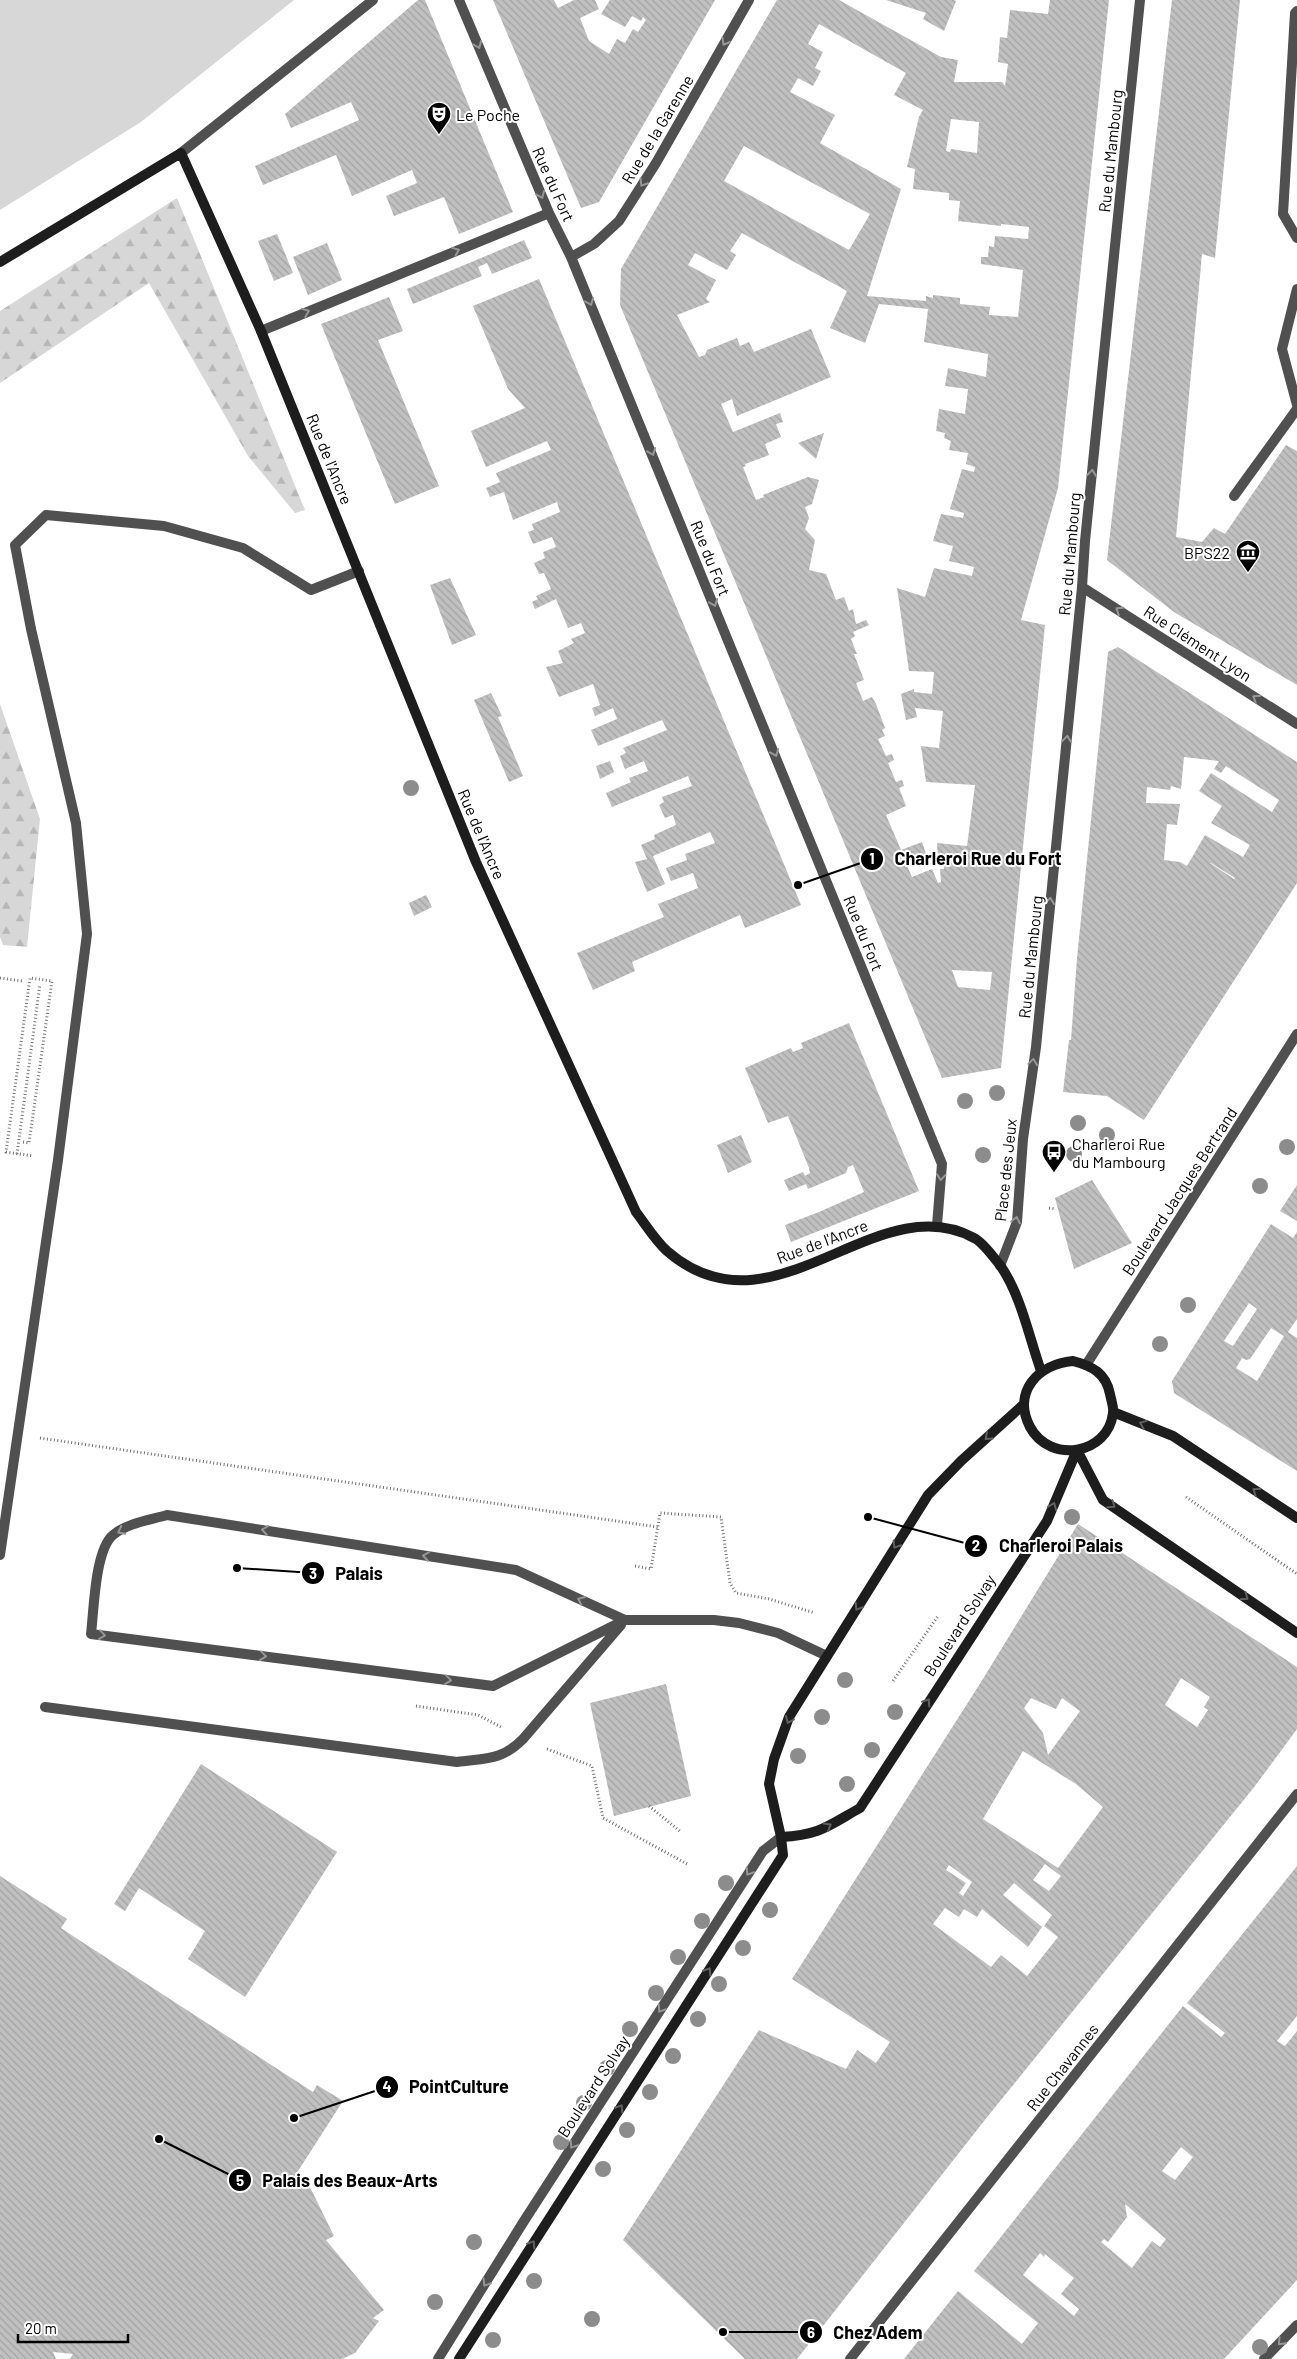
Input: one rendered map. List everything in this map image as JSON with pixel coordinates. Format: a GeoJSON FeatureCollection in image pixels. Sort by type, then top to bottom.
{"type":"FeatureCollection","features":[{"type":"Feature","properties":{"kind":"street"},"geometry":{"type":"LineString","coordinates":[[0,262],[181,153],[373,0]]}},
{"type":"Feature","properties":{"kind":"street","name":"Rue du Fort"},"geometry":{"type":"LineString","coordinates":[[459,0],[549,213],[571,257],[942,1164],[937,1225]]}},
{"type":"Feature","properties":{"kind":"street","name":"Rue de la Garenne"},"geometry":{"type":"LineString","coordinates":[[571,257],[594,244],[619,221],[656,162],[749,0]]}},
{"type":"Feature","properties":{"kind":"street","name":"Rue du Mambourg"},"geometry":{"type":"LineString","coordinates":[[1026,1110],[1036,1047],[1082,587],[1084,541],[1140,0]]}},
{"type":"Feature","properties":{"kind":"street"},"geometry":{"type":"LineString","coordinates":[[1297,12],[1295,13],[1283,214],[1297,238]]}},
{"type":"Feature","properties":{"kind":"street","name":"Rue de l'Ancre"},"geometry":{"type":"LineString","coordinates":[[181,153],[261,331],[476,862],[636,1212],[666,1250],[700,1272],[741,1280],[790,1273],[878,1236],[910,1226],[937,1225]]}},
{"type":"Feature","properties":{"kind":"street"},"geometry":{"type":"LineString","coordinates":[[261,331],[549,213]]}},
{"type":"Feature","properties":{"kind":"street"},"geometry":{"type":"LineString","coordinates":[[1234,496],[1297,407],[1282,349],[1297,289]]}},
{"type":"Feature","properties":{"kind":"street"},"geometry":{"type":"LineString","coordinates":[[0,1555],[58,1160],[87,934],[76,823],[31,629],[15,545],[46,515],[164,526],[243,548],[310,590],[359,571]]}},
{"type":"Feature","properties":{"kind":"street","name":"Rue Clément Lyon"},"geometry":{"type":"LineString","coordinates":[[1082,587],[1297,724]]}},
{"type":"Feature","properties":{"kind":"street","name":"Boulevard Jacques Bertrand"},"geometry":{"type":"LineString","coordinates":[[1086,1365],[1297,1034]]}},
{"type":"Feature","properties":{"kind":"street","name":"Place des Jeux"},"geometry":{"type":"LineString","coordinates":[[937,1225],[975,1238],[1000,1266],[1017,1222],[1026,1110]]}},
{"type":"Feature","properties":{"kind":"street"},"geometry":{"type":"LineString","coordinates":[[1000,1266],[1012,1286],[1041,1371]]}},
{"type":"Feature","properties":{"kind":"street"},"geometry":{"type":"LineString","coordinates":[[1073,1361],[1086,1365],[1099,1372],[1108,1383],[1113,1412],[1110,1426],[1095,1443],[1077,1450],[1064,1452],[1042,1442],[1033,1433],[1026,1420],[1024,1404],[1027,1390],[1041,1371],[1058,1362],[1073,1361]]}},
{"type":"Feature","properties":{"kind":"street"},"geometry":{"type":"LineString","coordinates":[[459,2359],[783,1855],[782,1837],[769,1784],[774,1759],[789,1717],[928,1495],[961,1461],[1024,1404]]}},
{"type":"Feature","properties":{"kind":"street"},"geometry":{"type":"LineString","coordinates":[[1113,1412],[1173,1436],[1297,1518]]}},
{"type":"Feature","properties":{"kind":"street"},"geometry":{"type":"LineString","coordinates":[[1077,1450],[1103,1500],[1297,1633]]}},
{"type":"Feature","properties":{"kind":"street","name":"Boulevard Solvay"},"geometry":{"type":"LineString","coordinates":[[438,2359],[524,2221],[763,1851],[782,1837],[804,1836],[823,1830],[860,1808],[914,1721],[1047,1521],[1077,1450]]}},
{"type":"Feature","properties":{"kind":"street"},"geometry":{"type":"LineString","coordinates":[[625,1620],[492,1686],[91,1634],[98,1564],[104,1547],[113,1534],[132,1525],[167,1515],[516,1570],[625,1620],[714,1620],[738,1622],[778,1633],[827,1656]]}},
{"type":"Feature","properties":{"kind":"street"},"geometry":{"type":"LineString","coordinates":[[45,1707],[457,1762],[500,1756],[510,1752],[523,1739],[625,1620]]}},
{"type":"Feature","properties":{"kind":"street","name":"Rue Chavannes"},"geometry":{"type":"LineString","coordinates":[[850,2359],[1297,1794]]}},
{"type":"Feature","properties":{"kind":"street"},"geometry":{"type":"LineString","coordinates":[[1264,2359],[1297,2325]]}},
{"type":"Feature","properties":{"kind":"path"},"geometry":{"type":"LineString","coordinates":[[0,978],[22,982]]}},
{"type":"Feature","properties":{"kind":"path"},"geometry":{"type":"LineString","coordinates":[[23,1142],[29,1143],[52,982],[30,978],[6,1152],[58,1160]]}},
{"type":"Feature","properties":{"kind":"path"},"geometry":{"type":"LineString","coordinates":[[17,1154],[40,984]]}},
{"type":"Feature","properties":{"kind":"path"},"geometry":{"type":"LineString","coordinates":[[1049,1208],[1056,1209]]}},
{"type":"Feature","properties":{"kind":"path"},"geometry":{"type":"LineString","coordinates":[[17,1434],[658,1527]]}},
{"type":"Feature","properties":{"kind":"path"},"geometry":{"type":"LineString","coordinates":[[1186,1497],[1297,1574]]}},
{"type":"Feature","properties":{"kind":"path"},"geometry":{"type":"LineString","coordinates":[[636,1566],[652,1569],[660,1512],[721,1517],[730,1583],[736,1593],[769,1599],[815,1613]]}},
{"type":"Feature","properties":{"kind":"path"},"geometry":{"type":"LineString","coordinates":[[893,1681],[938,1616]]}},
{"type":"Feature","properties":{"kind":"path"},"geometry":{"type":"LineString","coordinates":[[416,1706],[478,1715],[523,1739],[592,1766],[603,1818],[689,1865]]}},
{"type":"Feature","properties":{"kind":"path"},"geometry":{"type":"LineString","coordinates":[[649,1806],[681,1832]]}},
{"type":"Feature","properties":{"kind":"green space"},"geometry":{"type":"Polygon","coordinates":[[[0,0],[294,0],[141,122],[0,210],[0,0]]]}},
{"type":"Feature","properties":{"kind":"green space"},"geometry":{"type":"Polygon","coordinates":[[[177,198],[305,510],[295,513],[248,456],[149,283],[0,383],[0,311],[177,198]]]}},
{"type":"Feature","properties":{"kind":"green space"},"geometry":{"type":"Polygon","coordinates":[[[0,704],[40,819],[27,947],[3,945],[0,937],[0,704]]]}},
{"type":"Feature","properties":{"kind":"building"},"geometry":{"type":"Polygon","coordinates":[[[418,0],[425,0],[513,212],[459,234],[444,197],[394,216],[386,196],[417,183],[412,170],[352,196],[336,155],[263,185],[255,166],[359,120],[351,102],[291,128],[285,114],[418,0]]]}},
{"type":"Feature","properties":{"kind":"building"},"geometry":{"type":"Polygon","coordinates":[[[493,0],[554,0],[558,8],[574,0],[595,0],[599,9],[580,18],[589,41],[609,54],[617,39],[625,43],[633,29],[638,32],[646,20],[643,17],[641,21],[632,16],[625,27],[601,14],[610,0],[715,0],[599,202],[581,208],[493,0]]]}},
{"type":"Feature","properties":{"kind":"building"},"geometry":{"type":"Polygon","coordinates":[[[777,0],[839,0],[941,57],[958,60],[954,82],[1002,82],[1005,86],[1008,64],[998,62],[1000,37],[1007,38],[1010,10],[1048,14],[1050,0],[1109,0],[1058,488],[1021,620],[1045,625],[1001,1068],[942,1078],[620,305],[621,269],[777,0]],[[819,24],[808,44],[823,52],[815,68],[821,71],[813,86],[798,78],[790,92],[835,115],[820,143],[901,189],[867,296],[926,301],[926,296],[933,298],[933,295],[960,298],[960,304],[990,307],[989,315],[1018,317],[1023,270],[981,264],[981,257],[988,257],[989,246],[994,247],[995,236],[1028,239],[1029,227],[958,221],[960,201],[949,200],[949,193],[913,189],[915,169],[907,167],[919,117],[923,110],[894,95],[906,73],[819,24]],[[951,119],[946,151],[950,152],[951,149],[977,153],[979,122],[951,119]],[[744,146],[724,181],[849,250],[870,214],[744,146]],[[742,233],[730,251],[736,255],[727,270],[695,253],[688,265],[716,280],[706,299],[710,302],[677,315],[699,357],[705,355],[707,350],[737,338],[740,346],[749,342],[754,352],[811,329],[831,377],[737,416],[732,399],[721,404],[733,432],[780,413],[783,422],[776,424],[781,437],[765,444],[769,455],[745,464],[746,466],[743,467],[756,500],[764,497],[763,495],[808,477],[819,480],[812,504],[805,507],[809,518],[805,529],[815,540],[809,570],[826,574],[836,600],[844,597],[849,611],[853,609],[856,624],[866,620],[869,625],[853,632],[855,636],[851,639],[857,654],[854,654],[864,680],[856,683],[863,701],[872,697],[876,704],[885,728],[882,730],[885,736],[878,739],[886,756],[892,754],[894,760],[888,763],[896,782],[902,780],[904,786],[899,788],[906,806],[886,815],[901,850],[922,842],[927,857],[907,866],[912,877],[932,869],[938,883],[941,882],[940,869],[944,869],[945,856],[938,856],[937,843],[967,846],[975,785],[926,782],[921,746],[939,748],[943,711],[915,708],[917,717],[906,720],[901,694],[914,689],[914,692],[932,694],[934,672],[909,671],[897,588],[925,597],[934,568],[972,576],[974,567],[949,561],[953,546],[933,541],[941,514],[963,518],[964,513],[950,509],[962,469],[974,472],[975,467],[966,464],[968,453],[949,450],[951,441],[944,438],[945,433],[936,431],[939,409],[965,414],[968,389],[945,386],[948,368],[986,377],[988,354],[924,342],[928,309],[879,304],[865,343],[830,328],[847,291],[742,233]],[[952,970],[958,987],[990,990],[992,972],[952,970]]]}},
{"type":"Feature","properties":{"kind":"building"},"geometry":{"type":"Polygon","coordinates":[[[886,0],[956,1],[944,31],[923,19],[926,13],[886,0]]]}},
{"type":"Feature","properties":{"kind":"building"},"geometry":{"type":"Polygon","coordinates":[[[1172,0],[1240,0],[1215,258],[1202,254],[1176,537],[1202,542],[1214,528],[1225,534],[1286,445],[1297,451],[1297,685],[1174,612],[1107,560],[1172,0]]]}},
{"type":"Feature","properties":{"kind":"building"},"geometry":{"type":"Polygon","coordinates":[[[277,234],[293,273],[274,281],[258,241],[277,234]]]}},
{"type":"Feature","properties":{"kind":"building"},"geometry":{"type":"Polygon","coordinates":[[[524,240],[532,258],[492,274],[487,263],[478,267],[482,276],[413,304],[407,289],[524,240]]]}},
{"type":"Feature","properties":{"kind":"building"},"geometry":{"type":"Polygon","coordinates":[[[327,243],[342,280],[308,295],[293,257],[327,243]]]}},
{"type":"Feature","properties":{"kind":"building"},"geometry":{"type":"Polygon","coordinates":[[[539,279],[801,905],[745,928],[740,915],[632,962],[635,971],[593,990],[577,953],[664,917],[658,904],[698,888],[693,873],[671,881],[666,868],[687,860],[685,854],[715,843],[710,832],[653,856],[665,884],[647,892],[635,862],[647,859],[641,845],[655,839],[654,835],[676,825],[673,815],[665,818],[659,805],[664,802],[662,797],[692,786],[688,776],[612,807],[606,793],[631,782],[629,778],[648,771],[644,761],[625,769],[620,756],[626,753],[623,748],[667,730],[662,720],[598,746],[591,730],[617,719],[613,708],[595,716],[592,708],[600,705],[593,684],[559,697],[546,667],[563,663],[558,651],[574,643],[571,639],[585,633],[581,623],[568,628],[556,599],[535,609],[532,602],[538,599],[536,596],[551,589],[544,573],[539,574],[534,563],[545,558],[543,552],[556,547],[552,537],[533,544],[528,532],[534,530],[532,524],[560,512],[557,502],[513,520],[504,492],[490,497],[486,488],[500,482],[496,473],[551,450],[547,441],[486,467],[471,431],[525,408],[508,389],[473,306],[539,279]]]}},
{"type":"Feature","properties":{"kind":"building"},"geometry":{"type":"Polygon","coordinates":[[[389,297],[403,331],[378,340],[439,486],[395,504],[321,324],[389,297]]]}},
{"type":"Feature","properties":{"kind":"building"},"geometry":{"type":"Polygon","coordinates":[[[824,433],[816,459],[798,443],[824,433]]]}},
{"type":"Feature","properties":{"kind":"building"},"geometry":{"type":"Polygon","coordinates":[[[450,578],[476,635],[452,645],[430,585],[450,578]]]}},
{"type":"Feature","properties":{"kind":"building"},"geometry":{"type":"Polygon","coordinates":[[[1118,647],[1297,762],[1297,883],[1144,1120],[1107,1096],[1063,1092],[1069,1040],[1071,1040],[1077,958],[1108,652],[1118,647]],[[1184,757],[1181,789],[1171,786],[1170,790],[1147,787],[1146,803],[1180,804],[1177,825],[1167,824],[1164,860],[1180,862],[1187,866],[1205,835],[1243,857],[1250,845],[1211,823],[1222,806],[1199,791],[1211,773],[1272,812],[1279,800],[1226,766],[1221,773],[1214,769],[1219,761],[1184,757]],[[1211,863],[1234,879],[1235,878],[1211,863]]]}},
{"type":"Feature","properties":{"kind":"building"},"geometry":{"type":"Polygon","coordinates":[[[491,693],[502,716],[498,717],[523,776],[509,782],[474,700],[491,693]]]}},
{"type":"Feature","properties":{"kind":"building"},"geometry":{"type":"Polygon","coordinates":[[[610,761],[614,772],[600,779],[596,766],[610,761]]]}},
{"type":"Feature","properties":{"kind":"building"},"geometry":{"type":"Polygon","coordinates":[[[426,895],[432,907],[414,916],[409,903],[426,895]]]}},
{"type":"Feature","properties":{"kind":"building"},"geometry":{"type":"Polygon","coordinates":[[[849,1023],[919,1191],[791,1242],[785,1225],[864,1192],[853,1165],[848,1167],[846,1173],[808,1189],[806,1184],[789,1191],[784,1180],[803,1172],[805,1176],[810,1173],[809,1168],[788,1116],[768,1123],[745,1068],[791,1048],[793,1052],[803,1048],[801,1043],[849,1023]]]}},
{"type":"Feature","properties":{"kind":"building"},"geometry":{"type":"Polygon","coordinates":[[[741,1135],[752,1162],[728,1173],[717,1145],[741,1135]]]}},
{"type":"Feature","properties":{"kind":"building"},"geometry":{"type":"Polygon","coordinates":[[[1092,1180],[1132,1243],[1074,1269],[1055,1198],[1092,1180]]]}},
{"type":"Feature","properties":{"kind":"building"},"geometry":{"type":"Polygon","coordinates":[[[1297,1185],[1297,1221],[1280,1211],[1297,1185]]]}},
{"type":"Feature","properties":{"kind":"building"},"geometry":{"type":"Polygon","coordinates":[[[1271,1224],[1293,1238],[1297,1232],[1297,1319],[1288,1332],[1297,1338],[1297,1471],[1174,1393],[1172,1381],[1271,1224]],[[1249,1303],[1224,1341],[1233,1346],[1257,1309],[1249,1303]],[[1271,1328],[1250,1359],[1242,1358],[1236,1368],[1257,1381],[1284,1336],[1271,1328]]]}},
{"type":"Feature","properties":{"kind":"building"},"geometry":{"type":"Polygon","coordinates":[[[1078,1524],[1297,1667],[1297,1729],[1255,1786],[988,2116],[797,2359],[745,2359],[623,2240],[759,2030],[846,2069],[857,2050],[876,2063],[890,2042],[792,1979],[981,1682],[1078,1524]],[[1181,1678],[1165,1705],[1197,1727],[1208,1710],[1204,1707],[1210,1697],[1181,1678]],[[1031,1698],[1024,1708],[1043,1733],[1048,1755],[1080,1711],[1062,1698],[1056,1709],[1031,1698]],[[1023,1751],[983,1819],[1058,1868],[1103,1807],[1076,1784],[1023,1751]],[[1045,1864],[1033,1880],[1049,1891],[1061,1876],[1045,1864]],[[949,1865],[946,1870],[966,1883],[959,1893],[963,1896],[972,1882],[949,1865]],[[1014,1883],[1003,1895],[1042,1927],[1028,1947],[982,1909],[977,1917],[964,1909],[959,1917],[945,1908],[933,1924],[991,1967],[1001,1955],[1027,1976],[1058,1937],[1044,1926],[1052,1915],[1014,1883]]]}},
{"type":"Feature","properties":{"kind":"building"},"geometry":{"type":"Polygon","coordinates":[[[666,1684],[691,1796],[614,1816],[590,1703],[666,1684]]]}},
{"type":"Feature","properties":{"kind":"building"},"geometry":{"type":"Polygon","coordinates":[[[201,1764],[337,1852],[245,1997],[188,1959],[205,1931],[139,1888],[125,1911],[114,1904],[201,1764]]]}},
{"type":"Feature","properties":{"kind":"building"},"geometry":{"type":"Polygon","coordinates":[[[1297,1866],[1297,2016],[1277,2041],[1285,2046],[1297,2031],[1297,2280],[1224,2359],[904,2359],[958,2291],[1022,2344],[1038,2323],[974,2271],[1183,2006],[1221,2037],[1225,2033],[1187,2003],[1297,1866]],[[1181,2147],[1162,2171],[1175,2180],[1193,2157],[1181,2147]],[[1125,2204],[1127,2217],[1108,2242],[1104,2239],[1101,2242],[1132,2268],[1152,2241],[1160,2247],[1166,2239],[1125,2204]],[[1040,2253],[1023,2275],[1074,2316],[1079,2309],[1061,2294],[1074,2278],[1045,2254],[1044,2257],[1040,2253]]]}},
{"type":"Feature","properties":{"kind":"building"},"geometry":{"type":"Polygon","coordinates":[[[0,1876],[67,1919],[61,1928],[76,1938],[313,2092],[317,2085],[343,2101],[291,2182],[293,2184],[305,2177],[334,2236],[326,2240],[384,2310],[373,2318],[379,2321],[355,2353],[342,2359],[70,2359],[73,2354],[53,2352],[56,2359],[0,2359],[0,1876]]]}},
{"type":"Feature","properties":{"kind":"place","name":"Le Poche"},"geometry":{"type":"Point","coordinates":[439,135]}},
{"type":"Feature","properties":{"kind":"place","name":"BPS22"},"geometry":{"type":"Point","coordinates":[1248,573]}},
{"type":"Feature","properties":{"kind":"place","name":"Charleroi Rue du Fort"},"geometry":{"type":"Point","coordinates":[798,885]}},
{"type":"Feature","properties":{"kind":"place","name":"Charleroi Rue du Mambourg"},"geometry":{"type":"Point","coordinates":[1054,1173]}},
{"type":"Feature","properties":{"kind":"place","name":"Charleroi Palais"},"geometry":{"type":"Point","coordinates":[868,1517]}},
{"type":"Feature","properties":{"kind":"place","name":"Palais"},"geometry":{"type":"Point","coordinates":[237,1568]}},
{"type":"Feature","properties":{"kind":"place","name":"PointCulture"},"geometry":{"type":"Point","coordinates":[294,2118]}},
{"type":"Feature","properties":{"kind":"place","name":"Palais des Beaux-Arts"},"geometry":{"type":"Point","coordinates":[159,2139]}},
{"type":"Feature","properties":{"kind":"place","name":"Chez Adem"},"geometry":{"type":"Point","coordinates":[723,2332]}}]}
